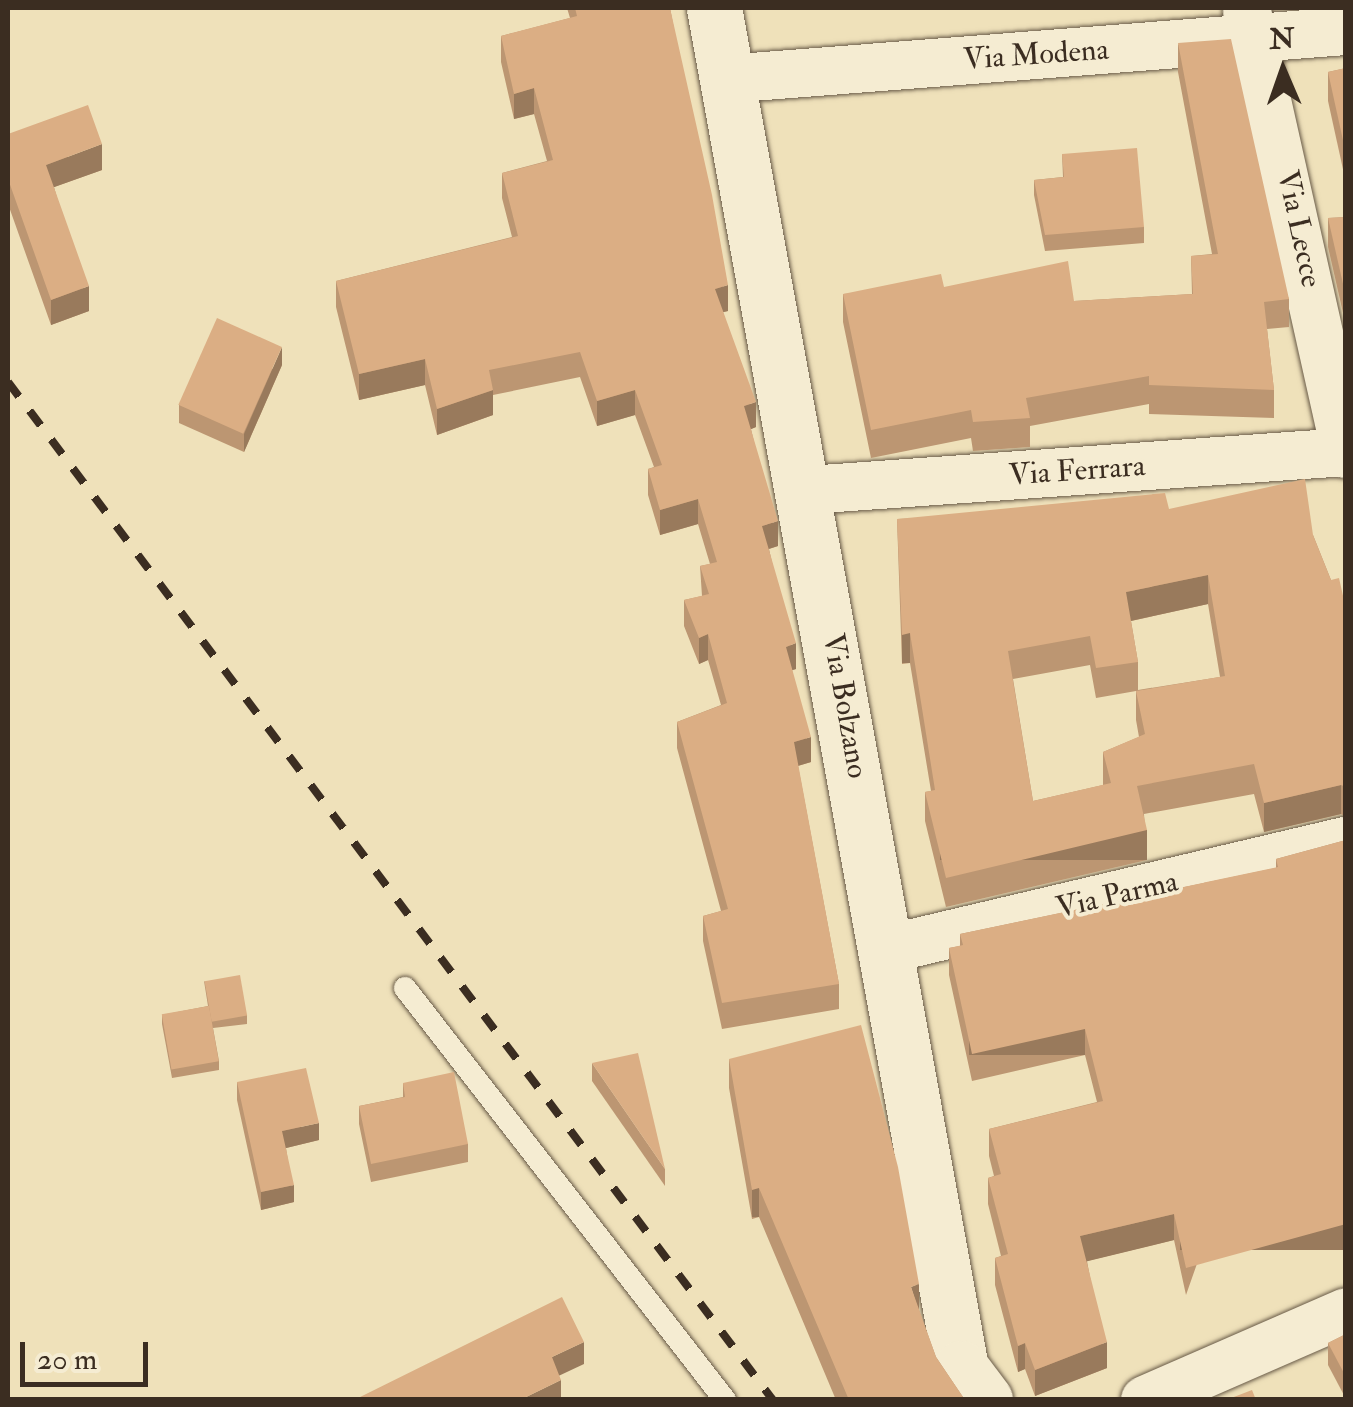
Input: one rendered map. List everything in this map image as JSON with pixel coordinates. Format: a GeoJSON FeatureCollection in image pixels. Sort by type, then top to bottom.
{"type":"FeatureCollection","features":[{"type":"Feature","properties":{"kind":"street","name":"Via Bolzano"},"geometry":{"type":"LineString","coordinates":[[714,8],[808,490],[962,1368],[985,1400]]}},
{"type":"Feature","properties":{"kind":"street","name":"Via Modena"},"geometry":{"type":"LineString","coordinates":[[726,78],[1252,23],[1346,32]]}},
{"type":"Feature","properties":{"kind":"street","name":"Via Lecce"},"geometry":{"type":"LineString","coordinates":[[1252,23],[1345,453]]}},
{"type":"Feature","properties":{"kind":"street","name":"Via Ferrara"},"geometry":{"type":"LineString","coordinates":[[808,490],[1345,453]]}},
{"type":"Feature","properties":{"kind":"street","name":"Via Parma"},"geometry":{"type":"LineString","coordinates":[[888,948],[1346,841]]}},
{"type":"Feature","properties":{"kind":"street"},"geometry":{"type":"LineString","coordinates":[[1145,1400],[1346,1312]]}},
{"type":"Feature","properties":{"kind":"lane"},"geometry":{"type":"LineString","coordinates":[[406,988],[725,1400]]}},
{"type":"Feature","properties":{"kind":"building"},"geometry":{"type":"Polygon","coordinates":[[[575,8],[670,8],[728,285],[715,289],[756,402],[744,406],[778,521],[762,526],[796,643],[786,647],[811,737],[794,742],[839,984],[722,1003],[703,916],[728,909],[677,722],[727,703],[708,634],[699,638],[684,600],[709,594],[700,566],[717,562],[698,499],[660,510],[648,469],[662,465],[635,390],[597,401],[580,352],[489,370],[493,390],[437,409],[425,359],[359,374],[336,281],[518,236],[502,173],[553,160],[534,88],[514,94],[501,36],[577,16],[575,8]]]}},
{"type":"Feature","properties":{"kind":"building"},"geometry":{"type":"Polygon","coordinates":[[[1231,39],[1289,299],[1264,302],[1274,390],[1149,385],[1149,376],[1026,398],[1030,418],[973,422],[971,410],[871,430],[843,294],[941,274],[944,287],[1068,261],[1074,301],[1193,294],[1191,256],[1218,254],[1178,43],[1231,39]]]}},
{"type":"Feature","properties":{"kind":"building"},"geometry":{"type":"Polygon","coordinates":[[[1346,68],[1346,154],[1328,72],[1346,68]]]}},
{"type":"Feature","properties":{"kind":"building"},"geometry":{"type":"Polygon","coordinates":[[[88,105],[102,144],[46,165],[89,286],[51,300],[8,179],[8,134],[88,105]]]}},
{"type":"Feature","properties":{"kind":"building"},"geometry":{"type":"Polygon","coordinates":[[[1137,148],[1144,227],[1045,235],[1034,180],[1064,177],[1062,154],[1137,148]]]}},
{"type":"Feature","properties":{"kind":"building"},"geometry":{"type":"Polygon","coordinates":[[[1346,217],[1346,297],[1328,218],[1346,217]]]}},
{"type":"Feature","properties":{"kind":"building"},"geometry":{"type":"Polygon","coordinates":[[[217,318],[282,347],[243,434],[178,405],[217,318]]]}},
{"type":"Feature","properties":{"kind":"building"},"geometry":{"type":"Polygon","coordinates":[[[1305,479],[1313,535],[1331,580],[1339,578],[1346,609],[1346,787],[1264,803],[1254,764],[1137,786],[1147,830],[946,878],[925,792],[935,790],[910,633],[902,635],[897,519],[1165,493],[1169,509],[1305,479]],[[1208,575],[1126,592],[1138,662],[1096,668],[1090,636],[1008,651],[1033,801],[1111,783],[1103,752],[1145,734],[1136,691],[1225,676],[1208,575]]]}},
{"type":"Feature","properties":{"kind":"building"},"geometry":{"type":"Polygon","coordinates":[[[1346,840],[1346,1224],[1186,1268],[1174,1214],[1080,1236],[1107,1342],[1035,1370],[1025,1343],[1018,1346],[995,1258],[1008,1254],[988,1178],[1001,1174],[989,1129],[1103,1101],[1085,1029],[972,1054],[949,948],[963,945],[960,934],[1278,867],[1276,859],[1346,840]]]}},
{"type":"Feature","properties":{"kind":"building"},"geometry":{"type":"Polygon","coordinates":[[[240,975],[247,1015],[212,1022],[205,981],[240,975]]]}},
{"type":"Feature","properties":{"kind":"building"},"geometry":{"type":"Polygon","coordinates":[[[209,1006],[219,1061],[171,1069],[162,1014],[209,1006]]]}},
{"type":"Feature","properties":{"kind":"building"},"geometry":{"type":"Polygon","coordinates":[[[861,1025],[898,1167],[919,1284],[911,1287],[936,1357],[965,1400],[849,1400],[759,1188],[752,1190],[729,1059],[861,1025]]]}},
{"type":"Feature","properties":{"kind":"building"},"geometry":{"type":"Polygon","coordinates":[[[638,1053],[665,1169],[592,1063],[638,1053]]]}},
{"type":"Feature","properties":{"kind":"building"},"geometry":{"type":"Polygon","coordinates":[[[306,1068],[319,1123],[282,1131],[294,1185],[261,1192],[237,1082],[306,1068]]]}},
{"type":"Feature","properties":{"kind":"building"},"geometry":{"type":"Polygon","coordinates":[[[454,1072],[468,1144],[371,1164],[359,1106],[405,1097],[403,1083],[454,1072]]]}},
{"type":"Feature","properties":{"kind":"building"},"geometry":{"type":"Polygon","coordinates":[[[562,1297],[584,1342],[552,1357],[561,1380],[520,1400],[354,1400],[562,1297]]]}},
{"type":"Feature","properties":{"kind":"building"},"geometry":{"type":"Polygon","coordinates":[[[1346,1334],[1346,1377],[1328,1343],[1346,1334]]]}},
{"type":"Feature","properties":{"kind":"building"},"geometry":{"type":"Polygon","coordinates":[[[1252,1390],[1256,1400],[1226,1400],[1252,1390]]]}},
{"type":"Feature","properties":{"kind":"railway"},"geometry":{"type":"LineString","coordinates":[[8,382],[773,1400]]}}]}
